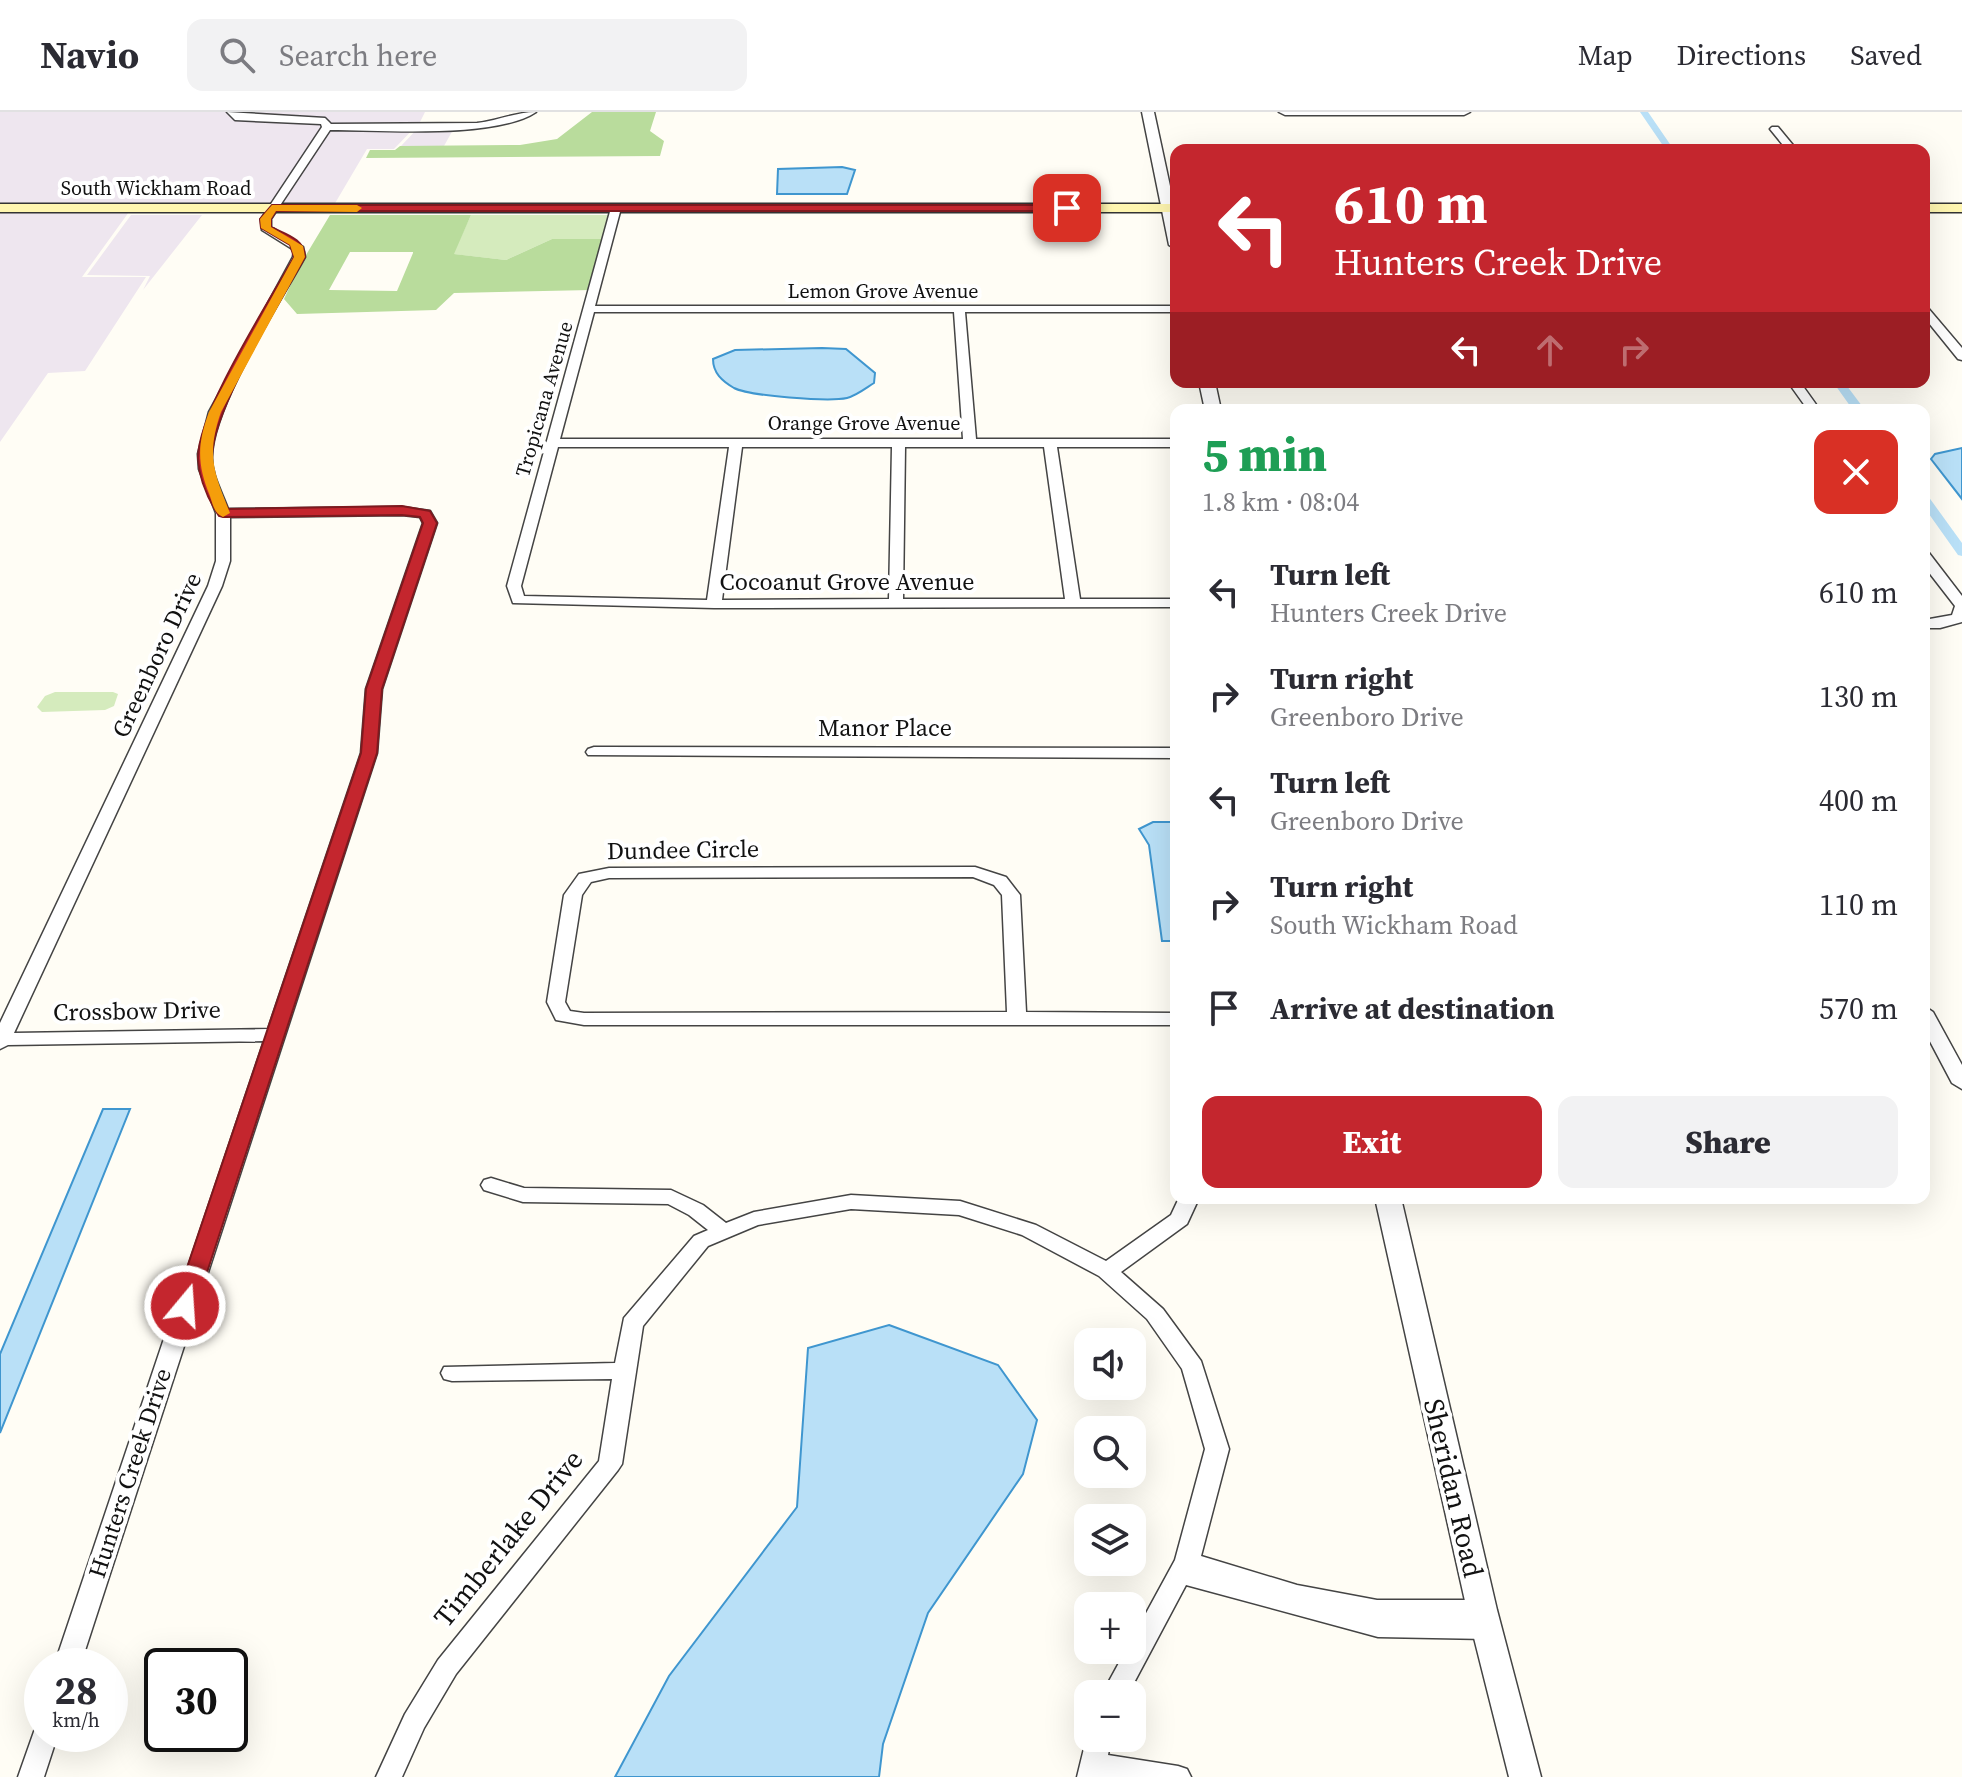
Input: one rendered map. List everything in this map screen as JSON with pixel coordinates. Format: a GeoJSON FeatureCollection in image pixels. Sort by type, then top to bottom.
{"type":"FeatureCollection","features":[{"type":"Feature","properties":{"kind":"main road","name":"South Wickham Road"},"geometry":{"type":"LineString","coordinates":[[0,208],[1170,208]]}},
{"type":"Feature","properties":{"kind":"main road"},"geometry":{"type":"LineString","coordinates":[[1930,208],[1962,208]]}},
{"type":"Feature","properties":{"kind":"street"},"geometry":{"type":"LineString","coordinates":[[232,112],[235,117],[252,119],[325,121],[327,127]]}},
{"type":"Feature","properties":{"kind":"street"},"geometry":{"type":"LineString","coordinates":[[327,127],[477,126],[501,123],[531,112]]}},
{"type":"Feature","properties":{"kind":"street"},"geometry":{"type":"LineString","coordinates":[[1148,112],[1170,200]]}},
{"type":"Feature","properties":{"kind":"street"},"geometry":{"type":"LineString","coordinates":[[1285,112],[1464,112]]}},
{"type":"Feature","properties":{"kind":"street"},"geometry":{"type":"LineString","coordinates":[[272,208],[327,127]]}},
{"type":"Feature","properties":{"kind":"street"},"geometry":{"type":"LineString","coordinates":[[1775,129],[1787,144]]}},
{"type":"Feature","properties":{"kind":"street","name":"Greenboro Drive"},"geometry":{"type":"LineString","coordinates":[[1,1041],[215,586],[223,561],[223,513],[206,469],[208,430],[299,257],[299,249],[294,243],[266,228],[266,219],[272,208]]}},
{"type":"Feature","properties":{"kind":"street","name":"Tropicana Avenue"},"geometry":{"type":"LineString","coordinates":[[518,600],[514,586],[616,208]]}},
{"type":"Feature","properties":{"kind":"street","name":"Lemon Grove Avenue"},"geometry":{"type":"LineString","coordinates":[[590,309],[1170,309]]}},
{"type":"Feature","properties":{"kind":"street"},"geometry":{"type":"LineString","coordinates":[[959,309],[970,443]]}},
{"type":"Feature","properties":{"kind":"street"},"geometry":{"type":"LineString","coordinates":[[1930,317],[1962,356]]}},
{"type":"Feature","properties":{"kind":"street","name":"Orange Grove Avenue"},"geometry":{"type":"LineString","coordinates":[[552,443],[1170,443]]}},
{"type":"Feature","properties":{"kind":"street"},"geometry":{"type":"LineString","coordinates":[[714,604],[736,443]]}},
{"type":"Feature","properties":{"kind":"street"},"geometry":{"type":"LineString","coordinates":[[896,604],[899,443]]}},
{"type":"Feature","properties":{"kind":"street"},"geometry":{"type":"LineString","coordinates":[[1050,443],[1073,604]]}},
{"type":"Feature","properties":{"kind":"street","name":"Hunters Creek Drive"},"geometry":{"type":"LineString","coordinates":[[73,1648],[273,1035],[369,753],[374,689],[430,523],[425,514],[402,511],[223,513]]}},
{"type":"Feature","properties":{"kind":"street"},"geometry":{"type":"LineString","coordinates":[[1930,564],[1962,606],[1959,618],[1930,624]]}},
{"type":"Feature","properties":{"kind":"street","name":"Cocoanut Grove Avenue"},"geometry":{"type":"LineString","coordinates":[[518,600],[714,604],[1170,603]]}},
{"type":"Feature","properties":{"kind":"street","name":"Manor Place"},"geometry":{"type":"LineString","coordinates":[[594,752],[1170,753]]}},
{"type":"Feature","properties":{"kind":"street","name":"Dundee Circle"},"geometry":{"type":"LineString","coordinates":[[1017,1018],[1011,895],[1000,881],[975,872],[609,873],[585,878],[573,895],[556,1002],[563,1016],[584,1019],[1170,1019]]}},
{"type":"Feature","properties":{"kind":"street"},"geometry":{"type":"LineString","coordinates":[[1930,1023],[1962,1083]]}},
{"type":"Feature","properties":{"kind":"street","name":"Crossbow Drive"},"geometry":{"type":"LineString","coordinates":[[1,1041],[273,1035]]}},
{"type":"Feature","properties":{"kind":"street"},"geometry":{"type":"LineString","coordinates":[[491,1185],[523,1195],[671,1197],[696,1210],[724,1232]]}},
{"type":"Feature","properties":{"kind":"street","name":"Timberlake Drive"},"geometry":{"type":"LineString","coordinates":[[389,1777],[414,1722],[447,1667],[610,1464],[632,1324],[701,1241],[754,1219],[851,1202],[960,1208],[1029,1230],[1107,1271],[1155,1314],[1193,1367],[1217,1449],[1183,1568],[1123,1680]]}},
{"type":"Feature","properties":{"kind":"street"},"geometry":{"type":"LineString","coordinates":[[1107,1271],[1180,1219],[1186,1204]]}},
{"type":"Feature","properties":{"kind":"street","name":"Sheridan Road"},"geometry":{"type":"LineString","coordinates":[[1389,1204],[1485,1619],[1525,1777]]}},
{"type":"Feature","properties":{"kind":"street"},"geometry":{"type":"LineString","coordinates":[[452,1373],[625,1371]]}},
{"type":"Feature","properties":{"kind":"street"},"geometry":{"type":"LineString","coordinates":[[1183,1568],[1378,1627],[1485,1619]]}},
{"type":"Feature","properties":{"kind":"street"},"geometry":{"type":"LineString","coordinates":[[31,1777],[39,1752]]}},
{"type":"Feature","properties":{"kind":"street"},"geometry":{"type":"LineString","coordinates":[[1094,1760],[1178,1777]]}},
{"type":"Feature","properties":{"kind":"shaded area"},"geometry":{"type":"Polygon","coordinates":[[[0,112],[425,112],[420,122],[394,149],[367,149],[334,205],[134,205],[82,277],[146,277],[85,371],[48,373],[0,442],[0,112]]]}},
{"type":"Feature","properties":{"kind":"shaded area"},"geometry":{"type":"Polygon","coordinates":[[[418,128],[454,128],[444,146],[401,146],[418,128]]]}},
{"type":"Feature","properties":{"kind":"shaded area"},"geometry":{"type":"Polygon","coordinates":[[[131,215],[202,215],[143,290],[150,276],[87,275],[131,215]]]}},
{"type":"Feature","properties":{"kind":"green space"},"geometry":{"type":"Polygon","coordinates":[[[592,112],[656,112],[650,131],[664,141],[660,156],[366,158],[370,150],[395,150],[400,146],[520,145],[557,139],[592,112]]]}},
{"type":"Feature","properties":{"kind":"green space"},"geometry":{"type":"Polygon","coordinates":[[[330,215],[471,215],[454,254],[506,260],[552,239],[607,239],[591,290],[454,293],[436,310],[297,314],[284,299],[330,215]],[[350,252],[329,290],[397,291],[413,252],[350,252]]]}},
{"type":"Feature","properties":{"kind":"green space"},"geometry":{"type":"Polygon","coordinates":[[[471,215],[614,215],[607,239],[552,239],[506,260],[453,254],[471,215]]]}},
{"type":"Feature","properties":{"kind":"green space"},"geometry":{"type":"Polygon","coordinates":[[[55,692],[118,694],[114,706],[105,710],[42,712],[37,707],[45,696],[55,692]]]}},
{"type":"Feature","properties":{"kind":"water"},"geometry":{"type":"Polygon","coordinates":[[[842,167],[855,170],[847,194],[777,194],[778,169],[842,167]]]}},
{"type":"Feature","properties":{"kind":"water"},"geometry":{"type":"Polygon","coordinates":[[[846,349],[875,373],[874,383],[847,398],[772,396],[734,388],[719,376],[713,364],[713,359],[735,350],[846,349]]]}},
{"type":"Feature","properties":{"kind":"water"},"geometry":{"type":"Polygon","coordinates":[[[1962,448],[1962,499],[1931,459],[1935,454],[1962,448]]]}},
{"type":"Feature","properties":{"kind":"water"},"geometry":{"type":"Polygon","coordinates":[[[1153,822],[1170,822],[1170,941],[1162,941],[1149,845],[1139,829],[1153,822]]]}},
{"type":"Feature","properties":{"kind":"water"},"geometry":{"type":"Polygon","coordinates":[[[103,1109],[130,1109],[0,1433],[0,1354],[103,1109]]]}},
{"type":"Feature","properties":{"kind":"water"},"geometry":{"type":"Polygon","coordinates":[[[889,1325],[998,1365],[1037,1420],[1023,1474],[928,1613],[883,1744],[879,1777],[615,1777],[669,1676],[797,1507],[808,1348],[889,1325]]]}},
{"type":"Feature","properties":{"kind":"waterway"},"geometry":{"type":"LineString","coordinates":[[1644,112],[1666,144]]}},
{"type":"Feature","properties":{"kind":"waterway"},"geometry":{"type":"LineString","coordinates":[[1842,388],[1854,404]]}},
{"type":"Feature","properties":{"kind":"waterway"},"geometry":{"type":"LineString","coordinates":[[1930,507],[1962,552]]}},
{"type":"Feature","properties":{"kind":"slow traffic"},"geometry":{"type":"LineString","coordinates":[[223,513],[206,469],[208,430],[299,257],[299,249],[294,243],[266,228],[266,219],[272,208],[357,208]]}},
{"type":"Feature","properties":{"kind":"route"},"geometry":{"type":"LineString","coordinates":[[185,1306],[369,753],[374,689],[430,523],[425,514],[402,511],[223,513],[206,469],[208,430],[299,257],[299,249],[294,243],[266,228],[266,219],[272,208],[1067,208]]}}]}
